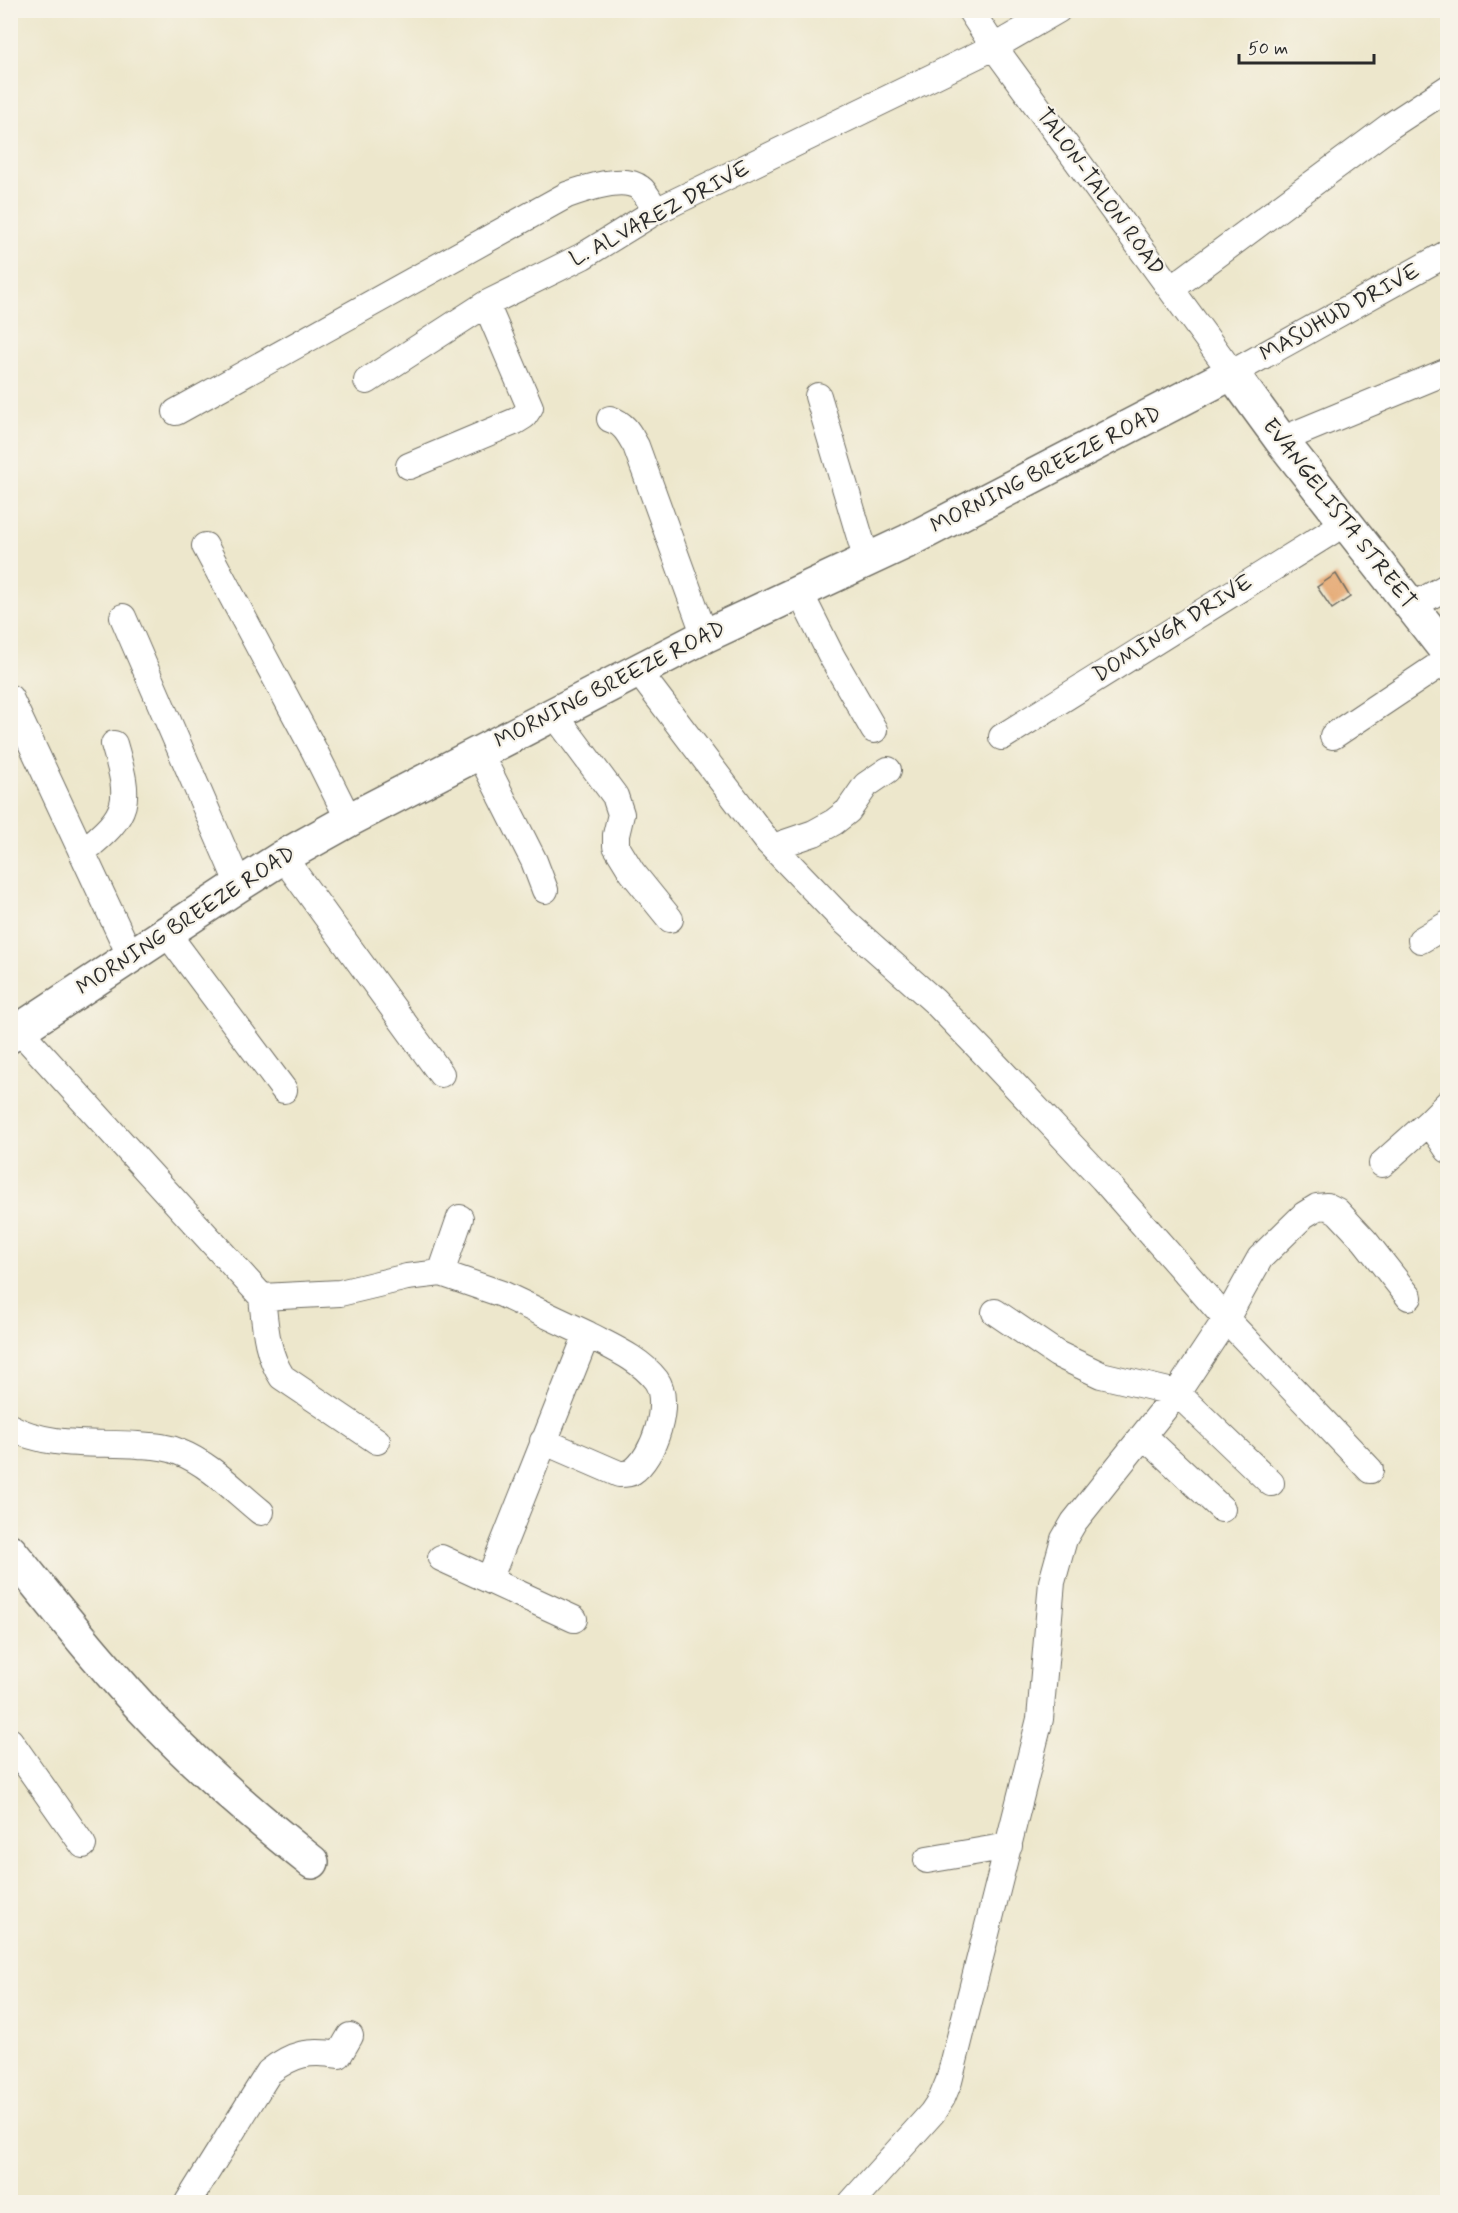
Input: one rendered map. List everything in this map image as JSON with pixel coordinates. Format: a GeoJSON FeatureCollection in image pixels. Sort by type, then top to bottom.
{"type":"FeatureCollection","features":[{"type":"Feature","properties":{"kind":"main road","name":"EVANGELISTA STREET"},"geometry":{"type":"LineString","coordinates":[[1232,373],[1345,523],[1448,653]]}},
{"type":"Feature","properties":{"kind":"main road","name":"MORNING BREEZE ROAD"},"geometry":{"type":"LineString","coordinates":[[15,1033],[239,885],[349,820],[705,636],[867,561],[1232,373]]}},
{"type":"Feature","properties":{"kind":"main road"},"geometry":{"type":"LineString","coordinates":[[10,1551],[97,1657],[157,1724],[244,1807],[312,1862]]}},
{"type":"Feature","properties":{"kind":"street","name":"TALON-TALON ROAD"},"geometry":{"type":"LineString","coordinates":[[970,10],[994,47],[1232,373]]}},
{"type":"Feature","properties":{"kind":"street","name":"L. ALVAREZ DRIVE"},"geometry":{"type":"LineString","coordinates":[[367,381],[486,304],[583,256],[656,211],[994,47],[1058,10]]}},
{"type":"Feature","properties":{"kind":"street"},"geometry":{"type":"LineString","coordinates":[[1171,290],[1390,126],[1448,88]]}},
{"type":"Feature","properties":{"kind":"street"},"geometry":{"type":"LineString","coordinates":[[176,412],[567,195],[601,184],[633,184],[644,191],[656,211]]}},
{"type":"Feature","properties":{"kind":"street","name":"MASUHUD DRIVE"},"geometry":{"type":"LineString","coordinates":[[1232,373],[1448,252]]}},
{"type":"Feature","properties":{"kind":"street"},"geometry":{"type":"LineString","coordinates":[[410,466],[516,421],[529,411],[530,407],[486,304]]}},
{"type":"Feature","properties":{"kind":"street"},"geometry":{"type":"LineString","coordinates":[[1281,440],[1448,371]]}},
{"type":"Feature","properties":{"kind":"street"},"geometry":{"type":"LineString","coordinates":[[818,396],[867,561]]}},
{"type":"Feature","properties":{"kind":"street"},"geometry":{"type":"LineString","coordinates":[[610,419],[626,429],[636,446],[705,636]]}},
{"type":"Feature","properties":{"kind":"street","name":"DOMINGA DRIVE"},"geometry":{"type":"LineString","coordinates":[[1002,737],[1345,523]]}},
{"type":"Feature","properties":{"kind":"street"},"geometry":{"type":"LineString","coordinates":[[205,546],[349,820]]}},
{"type":"Feature","properties":{"kind":"street"},"geometry":{"type":"LineString","coordinates":[[1411,607],[1448,586]]}},
{"type":"Feature","properties":{"kind":"street"},"geometry":{"type":"LineString","coordinates":[[799,591],[832,657],[873,730]]}},
{"type":"Feature","properties":{"kind":"street"},"geometry":{"type":"LineString","coordinates":[[123,617],[239,885]]}},
{"type":"Feature","properties":{"kind":"street"},"geometry":{"type":"LineString","coordinates":[[1333,736],[1448,659]]}},
{"type":"Feature","properties":{"kind":"street"},"geometry":{"type":"LineString","coordinates":[[638,671],[773,847],[844,921],[934,1001],[980,1049],[1103,1179],[1226,1319],[1370,1470]]}},
{"type":"Feature","properties":{"kind":"street"},"geometry":{"type":"LineString","coordinates":[[10,698],[130,955]]}},
{"type":"Feature","properties":{"kind":"street"},"geometry":{"type":"LineString","coordinates":[[554,714],[615,795],[621,814],[616,846],[632,872],[669,919]]}},
{"type":"Feature","properties":{"kind":"street"},"geometry":{"type":"LineString","coordinates":[[82,852],[112,827],[124,803],[123,774],[114,744]]}},
{"type":"Feature","properties":{"kind":"street"},"geometry":{"type":"LineString","coordinates":[[479,752],[534,861],[545,890]]}},
{"type":"Feature","properties":{"kind":"street"},"geometry":{"type":"LineString","coordinates":[[773,847],[814,833],[834,822],[848,811],[866,785],[888,770]]}},
{"type":"Feature","properties":{"kind":"street"},"geometry":{"type":"LineString","coordinates":[[283,857],[441,1074]]}},
{"type":"Feature","properties":{"kind":"street"},"geometry":{"type":"LineString","coordinates":[[1421,940],[1448,924]]}},
{"type":"Feature","properties":{"kind":"street"},"geometry":{"type":"LineString","coordinates":[[166,932],[284,1090]]}},
{"type":"Feature","properties":{"kind":"street"},"geometry":{"type":"LineString","coordinates":[[15,1033],[262,1296],[268,1345],[275,1366],[282,1377],[377,1441]]}},
{"type":"Feature","properties":{"kind":"street"},"geometry":{"type":"LineString","coordinates":[[1382,1164],[1448,1103]]}},
{"type":"Feature","properties":{"kind":"street"},"geometry":{"type":"LineString","coordinates":[[1429,1122],[1448,1150]]}},
{"type":"Feature","properties":{"kind":"street"},"geometry":{"type":"LineString","coordinates":[[852,2202],[932,2112],[942,2098],[949,2081],[1040,1719],[1052,1582],[1059,1552],[1074,1522],[1177,1393],[1226,1319],[1260,1258],[1297,1221],[1317,1207],[1327,1206],[1346,1219],[1409,1296]]}},
{"type":"Feature","properties":{"kind":"street"},"geometry":{"type":"LineString","coordinates":[[441,1273],[460,1218]]}},
{"type":"Feature","properties":{"kind":"street"},"geometry":{"type":"LineString","coordinates":[[262,1296],[340,1293],[407,1277],[441,1273],[502,1294],[587,1334],[640,1364],[658,1382],[662,1394],[662,1406],[653,1443],[639,1466],[631,1473],[619,1474],[543,1441]]}},
{"type":"Feature","properties":{"kind":"street"},"geometry":{"type":"LineString","coordinates":[[995,1312],[1057,1354],[1101,1376],[1177,1393],[1271,1483]]}},
{"type":"Feature","properties":{"kind":"street"},"geometry":{"type":"LineString","coordinates":[[489,1580],[587,1334]]}},
{"type":"Feature","properties":{"kind":"street"},"geometry":{"type":"LineString","coordinates":[[10,1426],[21,1432],[49,1439],[83,1444],[156,1446],[177,1451],[200,1462],[261,1512]]}},
{"type":"Feature","properties":{"kind":"street"},"geometry":{"type":"LineString","coordinates":[[1144,1436],[1222,1509]]}},
{"type":"Feature","properties":{"kind":"street"},"geometry":{"type":"LineString","coordinates":[[441,1558],[574,1619]]}},
{"type":"Feature","properties":{"kind":"street"},"geometry":{"type":"LineString","coordinates":[[10,1741],[82,1845]]}},
{"type":"Feature","properties":{"kind":"street"},"geometry":{"type":"LineString","coordinates":[[927,1860],[1009,1846]]}},
{"type":"Feature","properties":{"kind":"street"},"geometry":{"type":"LineString","coordinates":[[188,2202],[269,2072],[297,2055],[344,2046]]}},
{"type":"Feature","properties":{"kind":"building"},"geometry":{"type":"Polygon","coordinates":[[[1336,574],[1350,597],[1332,609],[1317,587],[1336,574]]]}}]}
